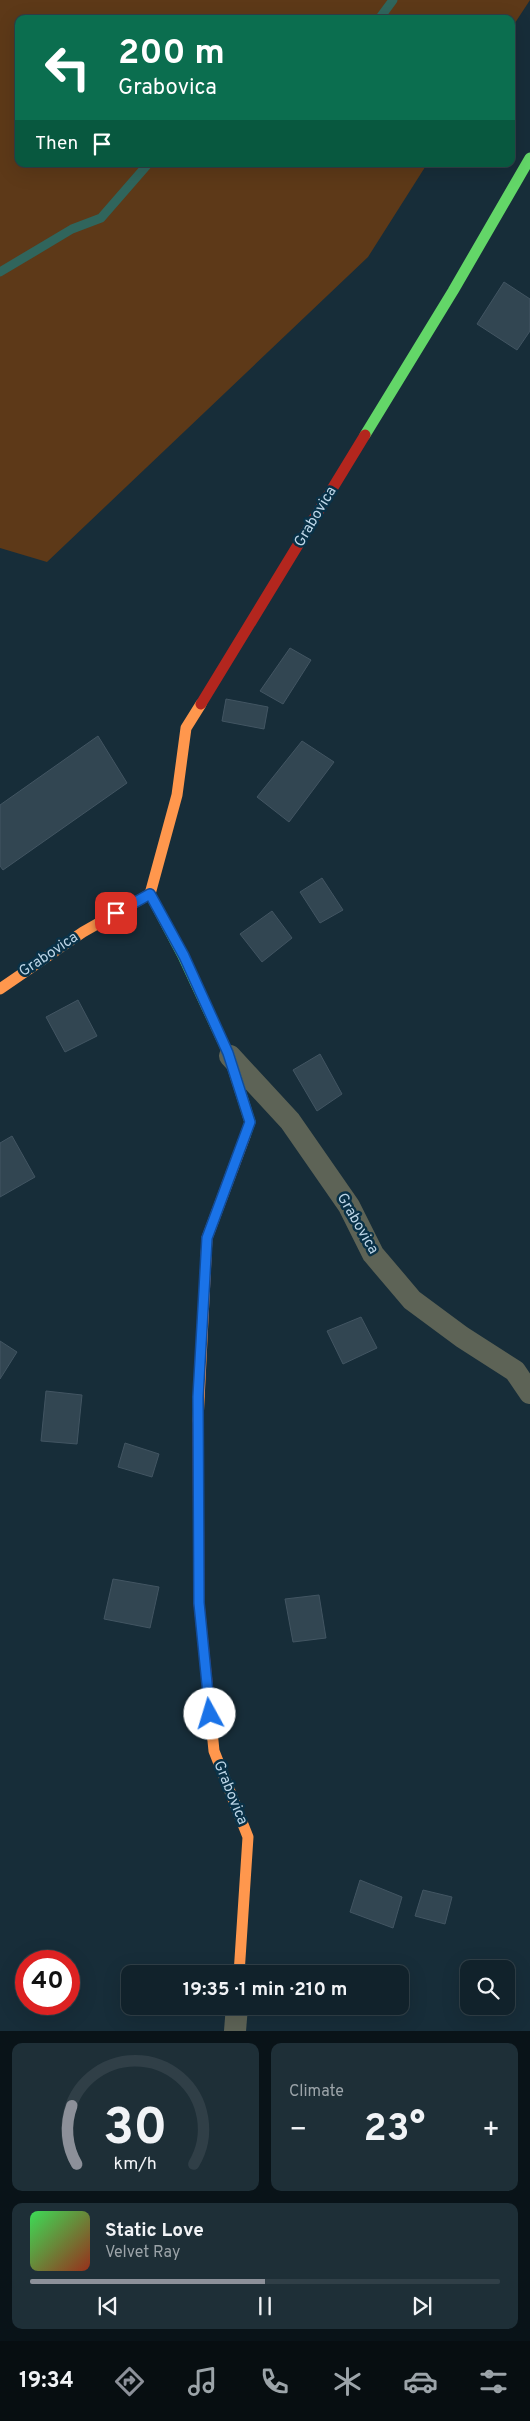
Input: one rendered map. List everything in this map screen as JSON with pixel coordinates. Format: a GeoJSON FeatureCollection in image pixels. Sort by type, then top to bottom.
{"type":"FeatureCollection","features":[{"type":"Feature","properties":{"kind":"street","name":"Grabovica"},"geometry":{"type":"LineString","coordinates":[[239,1965],[248,1837],[214,1751],[199,1603],[198,1397],[207,1238],[250,1122],[228,1053],[184,956],[150,894],[177,795],[186,728],[448,300],[530,158]]}},
{"type":"Feature","properties":{"kind":"street","name":"Grabovica"},"geometry":{"type":"LineString","coordinates":[[0,989],[83,932],[150,894]]}},
{"type":"Feature","properties":{"kind":"street","name":"Grabovica"},"geometry":{"type":"LineString","coordinates":[[228,1053],[290,1122],[349,1206],[373,1254],[412,1300],[462,1337],[515,1371],[530,1393]]}},
{"type":"Feature","properties":{"kind":"street"},"geometry":{"type":"LineString","coordinates":[[235,2031],[236,2015]]}},
{"type":"Feature","properties":{"kind":"shaded area"},"geometry":{"type":"Polygon","coordinates":[[[0,0],[530,0],[515,23],[515,15],[15,15],[15,167],[425,167],[368,257],[47,562],[0,548],[0,0]]]}},
{"type":"Feature","properties":{"kind":"building"},"geometry":{"type":"Polygon","coordinates":[[[504,282],[530,299],[530,331],[517,350],[477,324],[504,282]]]}},
{"type":"Feature","properties":{"kind":"building"},"geometry":{"type":"Polygon","coordinates":[[[290,648],[311,660],[283,704],[260,691],[290,648]]]}},
{"type":"Feature","properties":{"kind":"building"},"geometry":{"type":"Polygon","coordinates":[[[226,699],[268,707],[264,729],[222,721],[226,699]]]}},
{"type":"Feature","properties":{"kind":"building"},"geometry":{"type":"Polygon","coordinates":[[[98,736],[127,783],[3,870],[0,866],[0,805],[98,736]]]}},
{"type":"Feature","properties":{"kind":"building"},"geometry":{"type":"Polygon","coordinates":[[[302,741],[334,762],[289,822],[257,797],[302,741]]]}},
{"type":"Feature","properties":{"kind":"building"},"geometry":{"type":"Polygon","coordinates":[[[322,878],[343,910],[320,923],[300,892],[322,878]]]}},
{"type":"Feature","properties":{"kind":"building"},"geometry":{"type":"Polygon","coordinates":[[[272,911],[292,938],[262,962],[240,934],[272,911]]]}},
{"type":"Feature","properties":{"kind":"building"},"geometry":{"type":"Polygon","coordinates":[[[78,1000],[97,1036],[65,1052],[46,1017],[78,1000]]]}},
{"type":"Feature","properties":{"kind":"building"},"geometry":{"type":"Polygon","coordinates":[[[320,1054],[342,1094],[317,1111],[293,1070],[320,1054]]]}},
{"type":"Feature","properties":{"kind":"building"},"geometry":{"type":"Polygon","coordinates":[[[12,1136],[35,1177],[0,1197],[0,1143],[12,1136]]]}},
{"type":"Feature","properties":{"kind":"building"},"geometry":{"type":"Polygon","coordinates":[[[361,1317],[377,1348],[343,1364],[327,1331],[361,1317]]]}},
{"type":"Feature","properties":{"kind":"building"},"geometry":{"type":"Polygon","coordinates":[[[0,1341],[17,1352],[0,1379],[0,1341]]]}},
{"type":"Feature","properties":{"kind":"building"},"geometry":{"type":"Polygon","coordinates":[[[46,1391],[82,1395],[77,1444],[41,1441],[46,1391]]]}},
{"type":"Feature","properties":{"kind":"building"},"geometry":{"type":"Polygon","coordinates":[[[125,1443],[159,1454],[152,1477],[118,1467],[125,1443]]]}},
{"type":"Feature","properties":{"kind":"building"},"geometry":{"type":"Polygon","coordinates":[[[113,1579],[159,1587],[150,1628],[104,1619],[113,1579]]]}},
{"type":"Feature","properties":{"kind":"building"},"geometry":{"type":"Polygon","coordinates":[[[319,1595],[326,1638],[293,1642],[285,1599],[319,1595]]]}},
{"type":"Feature","properties":{"kind":"building"},"geometry":{"type":"Polygon","coordinates":[[[360,1880],[402,1897],[393,1928],[350,1912],[360,1880]]]}},
{"type":"Feature","properties":{"kind":"building"},"geometry":{"type":"Polygon","coordinates":[[[423,1890],[452,1897],[445,1924],[415,1916],[423,1890]]]}},
{"type":"Feature","properties":{"kind":"waterway"},"geometry":{"type":"LineString","coordinates":[[382,15],[393,0]]}},
{"type":"Feature","properties":{"kind":"waterway"},"geometry":{"type":"LineString","coordinates":[[0,272],[72,229],[101,218],[145,167]]}},
{"type":"Feature","properties":{"kind":"traffic: fast"},"geometry":{"type":"LineString","coordinates":[[365,435],[453,291],[530,158]]}},
{"type":"Feature","properties":{"kind":"traffic: fast"},"geometry":{"type":"LineString","coordinates":[[150,894],[183,956],[228,1053],[250,1122],[245,1136]]}},
{"type":"Feature","properties":{"kind":"traffic: slow"},"geometry":{"type":"LineString","coordinates":[[0,989],[83,932],[150,894],[177,795],[186,728],[201,704]]}},
{"type":"Feature","properties":{"kind":"traffic: slow"},"geometry":{"type":"LineString","coordinates":[[198,1421],[207,1238],[245,1136]]}},
{"type":"Feature","properties":{"kind":"traffic: slow"},"geometry":{"type":"LineString","coordinates":[[208,1691],[214,1751],[248,1837],[240,1965]]}},
{"type":"Feature","properties":{"kind":"traffic: jam"},"geometry":{"type":"LineString","coordinates":[[201,704],[365,435]]}},
{"type":"Feature","properties":{"kind":"traffic: jam"},"geometry":{"type":"LineString","coordinates":[[198,1421],[199,1603],[208,1691]]}},
{"type":"Feature","properties":{"kind":"route"},"geometry":{"type":"LineString","coordinates":[[116,913],[150,894],[184,956],[204,998],[228,1053],[250,1122],[207,1238],[198,1397],[199,1603],[210,1714]]}}]}
